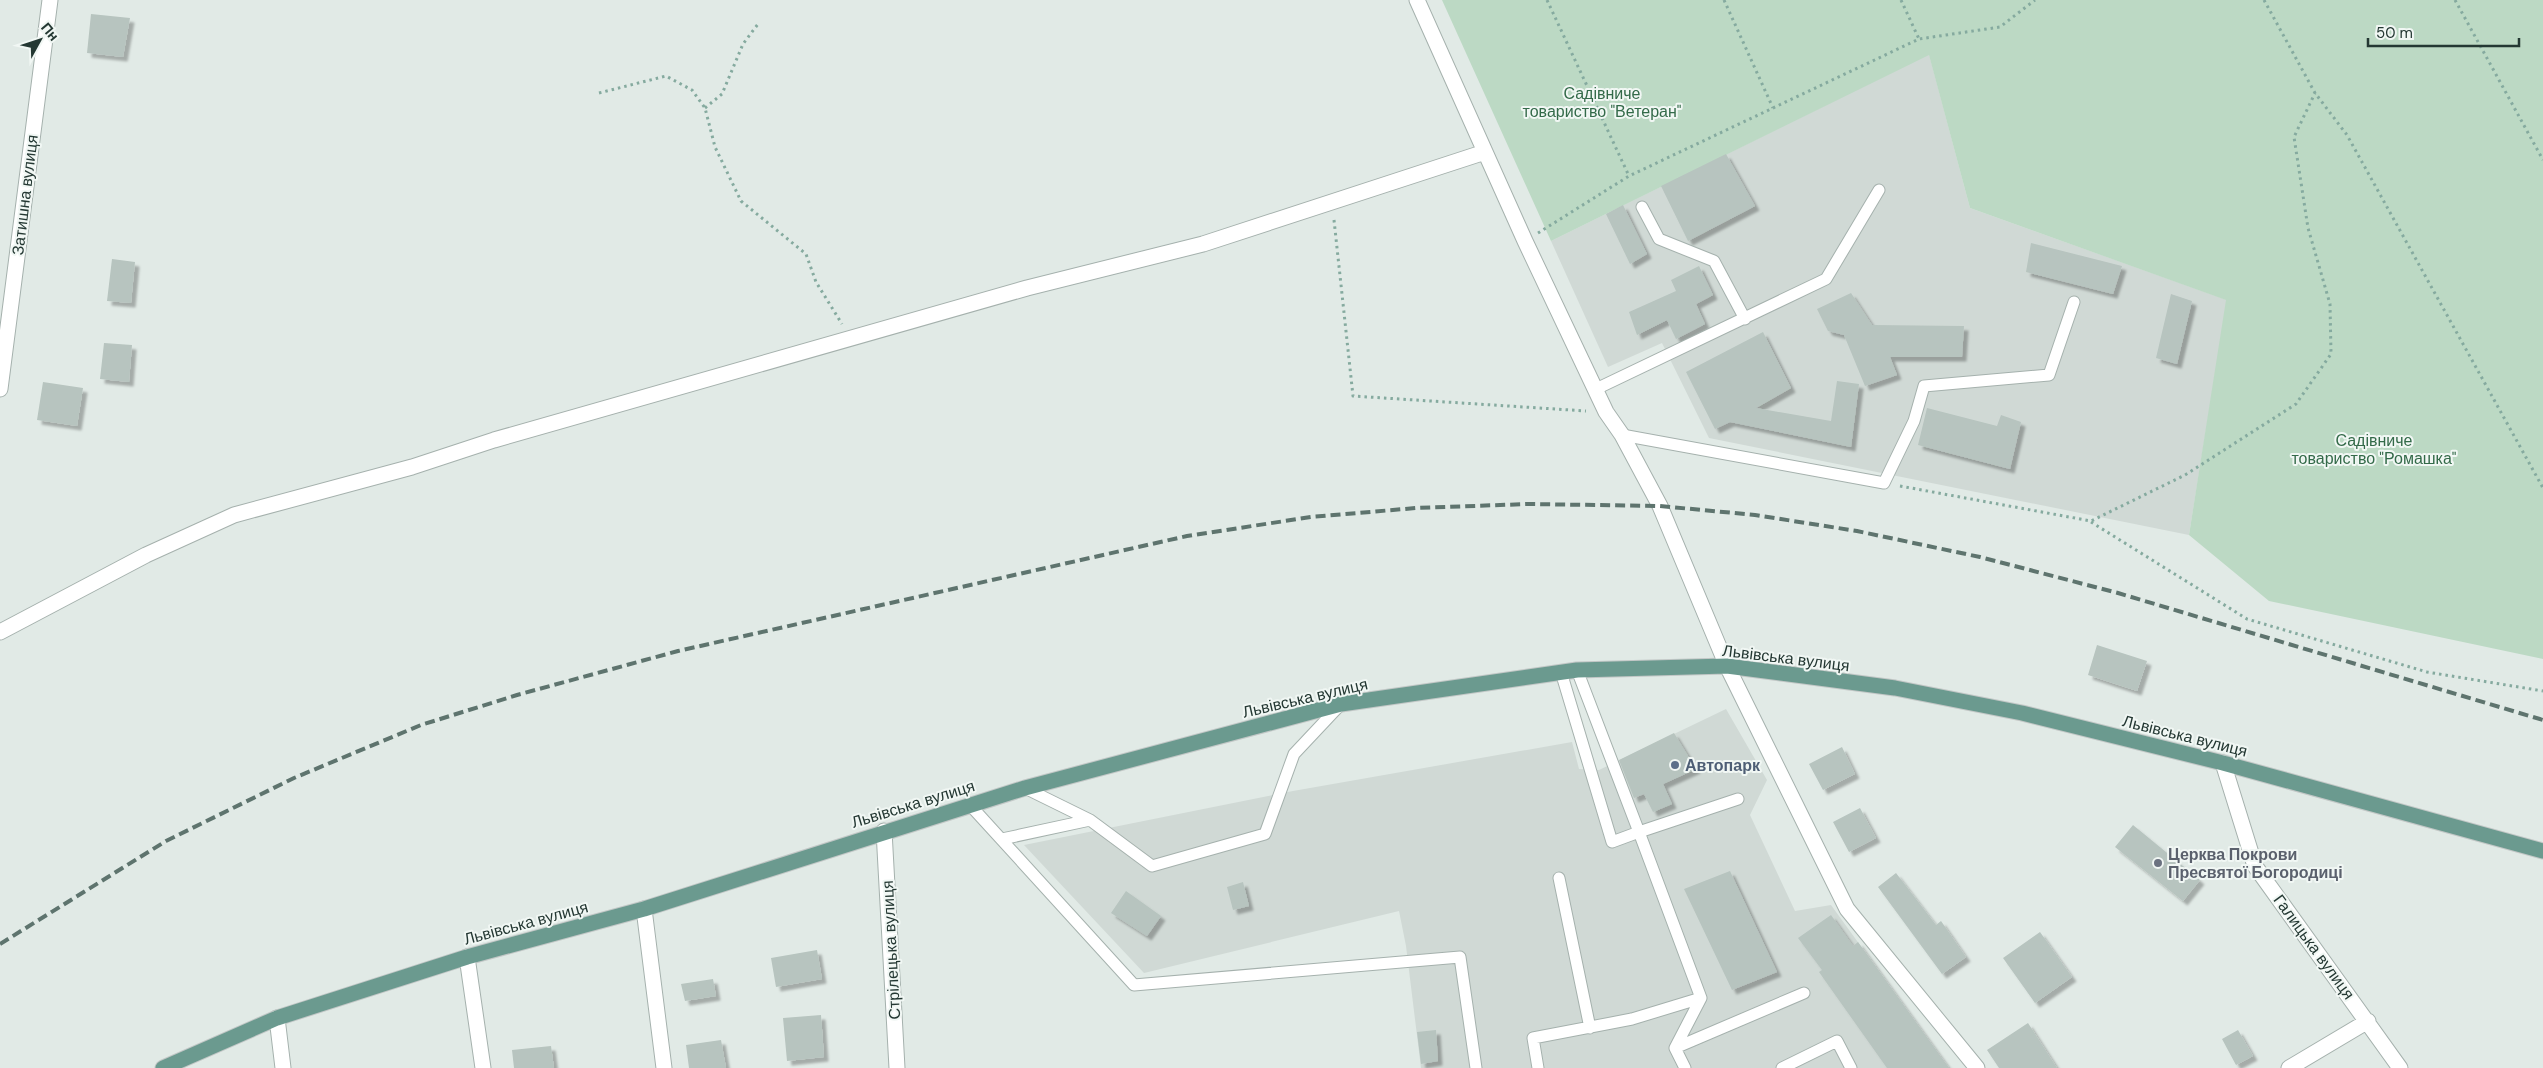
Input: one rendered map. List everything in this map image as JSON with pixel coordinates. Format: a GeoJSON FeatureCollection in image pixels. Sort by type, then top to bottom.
{"type":"FeatureCollection","features":[{"type":"Feature","properties":{"kind":"main road","name":"Львівська вулиця"},"geometry":{"type":"LineString","coordinates":[[163,1068],[277,1018],[467,957],[644,908],[1025,788],[1341,704],[1577,670],[1727,666],[1895,688],[2022,713],[2223,763],[2543,851]]}},
{"type":"Feature","properties":{"kind":"street","name":"Затишна вулиця"},"geometry":{"type":"LineString","coordinates":[[0,389],[50,0]]}},
{"type":"Feature","properties":{"kind":"street"},"geometry":{"type":"LineString","coordinates":[[1417,0],[1525,241],[1606,412],[1622,435],[1660,506],[1727,666],[1847,909],[1977,1068]]}},
{"type":"Feature","properties":{"kind":"street"},"geometry":{"type":"LineString","coordinates":[[0,632],[146,555],[234,515],[412,467],[494,440],[852,340],[1027,288],[1203,244],[1485,152]]}},
{"type":"Feature","properties":{"kind":"street","name":"Галицька вулиця"},"geometry":{"type":"LineString","coordinates":[[2223,763],[2255,866],[2400,1068]]}},
{"type":"Feature","properties":{"kind":"street","name":"Стрілецька вулиця"},"geometry":{"type":"LineString","coordinates":[[884,832],[897,1068]]}},
{"type":"Feature","properties":{"kind":"street"},"geometry":{"type":"LineString","coordinates":[[644,908],[664,1068]]}},
{"type":"Feature","properties":{"kind":"street"},"geometry":{"type":"LineString","coordinates":[[467,957],[483,1068]]}},
{"type":"Feature","properties":{"kind":"street"},"geometry":{"type":"LineString","coordinates":[[277,1018],[283,1068]]}},
{"type":"Feature","properties":{"kind":"street"},"geometry":{"type":"LineString","coordinates":[[2289,1068],[2368,1022]]}},
{"type":"Feature","properties":{"kind":"lane"},"geometry":{"type":"LineString","coordinates":[[1596,389],[1826,279],[1879,190]]}},
{"type":"Feature","properties":{"kind":"lane"},"geometry":{"type":"LineString","coordinates":[[1642,207],[1659,239],[1714,261],[1745,319]]}},
{"type":"Feature","properties":{"kind":"lane"},"geometry":{"type":"LineString","coordinates":[[1622,435],[1884,483],[1914,421],[1924,386],[2050,375],[2074,302]]}},
{"type":"Feature","properties":{"kind":"lane"},"geometry":{"type":"LineString","coordinates":[[1577,670],[1701,998],[1676,1048]]}},
{"type":"Feature","properties":{"kind":"lane"},"geometry":{"type":"LineString","coordinates":[[1561,672],[1612,842],[1738,799]]}},
{"type":"Feature","properties":{"kind":"lane"},"geometry":{"type":"LineString","coordinates":[[1025,788],[1090,820],[1152,866],[1265,834],[1294,754],[1341,704]]}},
{"type":"Feature","properties":{"kind":"lane"},"geometry":{"type":"LineString","coordinates":[[970,805],[1134,985],[1460,957],[1476,1068]]}},
{"type":"Feature","properties":{"kind":"lane"},"geometry":{"type":"LineString","coordinates":[[1002,839],[1090,820]]}},
{"type":"Feature","properties":{"kind":"lane"},"geometry":{"type":"LineString","coordinates":[[1560,878],[1590,1028]]}},
{"type":"Feature","properties":{"kind":"lane"},"geometry":{"type":"LineString","coordinates":[[1676,1048],[1804,994]]}},
{"type":"Feature","properties":{"kind":"lane"},"geometry":{"type":"LineString","coordinates":[[1538,1068],[1534,1038],[1632,1019],[1701,998]]}},
{"type":"Feature","properties":{"kind":"lane"},"geometry":{"type":"LineString","coordinates":[[1782,1068],[1836,1041],[1850,1068]]}},
{"type":"Feature","properties":{"kind":"lane"},"geometry":{"type":"LineString","coordinates":[[1676,1048],[1685,1068]]}},
{"type":"Feature","properties":{"kind":"path"},"geometry":{"type":"LineString","coordinates":[[1547,0],[1629,176]]}},
{"type":"Feature","properties":{"kind":"path"},"geometry":{"type":"LineString","coordinates":[[1724,0],[1773,108]]}},
{"type":"Feature","properties":{"kind":"path"},"geometry":{"type":"LineString","coordinates":[[1901,0],[1919,39]]}},
{"type":"Feature","properties":{"kind":"path"},"geometry":{"type":"LineString","coordinates":[[1525,241],[1629,176],[1919,39],[2000,27],[2035,0]]}},
{"type":"Feature","properties":{"kind":"path"},"geometry":{"type":"LineString","coordinates":[[2264,0],[2315,93],[2346,135],[2543,488]]}},
{"type":"Feature","properties":{"kind":"path"},"geometry":{"type":"LineString","coordinates":[[2455,0],[2543,160]]}},
{"type":"Feature","properties":{"kind":"path"},"geometry":{"type":"LineString","coordinates":[[705,108],[722,94],[743,44],[758,24]]}},
{"type":"Feature","properties":{"kind":"path"},"geometry":{"type":"LineString","coordinates":[[599,93],[666,76],[692,90],[705,108],[715,147],[741,201],[806,254],[816,282],[852,340]]}},
{"type":"Feature","properties":{"kind":"path"},"geometry":{"type":"LineString","coordinates":[[2091,521],[2185,475],[2296,404],[2331,354],[2330,304],[2308,228],[2294,137],[2315,93]]}},
{"type":"Feature","properties":{"kind":"path"},"geometry":{"type":"LineString","coordinates":[[1332,202],[1353,396],[1606,412]]}},
{"type":"Feature","properties":{"kind":"path"},"geometry":{"type":"LineString","coordinates":[[1884,483],[2091,521],[2247,619],[2427,672],[2543,691]]}},
{"type":"Feature","properties":{"kind":"shaded area"},"geometry":{"type":"Polygon","coordinates":[[[1929,54],[1970,208],[2227,300],[2189,535],[1709,438],[1662,343],[1608,367],[1551,241],[1929,54]]]}},
{"type":"Feature","properties":{"kind":"shaded area"},"geometry":{"type":"Polygon","coordinates":[[[1726,709],[1767,780],[1750,815],[1795,911],[1831,905],[1949,1068],[1421,1068],[1406,946],[1399,911],[1144,973],[1024,845],[1293,791],[1572,742],[1579,769],[1599,770],[1726,709]]]}},
{"type":"Feature","properties":{"kind":"green space"},"geometry":{"type":"Polygon","coordinates":[[[1442,0],[2543,0],[2543,659],[2269,601],[2189,535],[2226,300],[1970,208],[1929,55],[1551,241],[1442,0]]]}},
{"type":"Feature","properties":{"kind":"building"},"geometry":{"type":"Polygon","coordinates":[[[91,14],[130,18],[123,57],[87,53],[91,14]]]}},
{"type":"Feature","properties":{"kind":"building"},"geometry":{"type":"Polygon","coordinates":[[[1726,154],[1755,206],[1688,241],[1661,186],[1726,154]]]}},
{"type":"Feature","properties":{"kind":"building"},"geometry":{"type":"Polygon","coordinates":[[[1623,205],[1647,254],[1630,264],[1606,214],[1623,205]]]}},
{"type":"Feature","properties":{"kind":"building"},"geometry":{"type":"Polygon","coordinates":[[[2031,243],[2122,266],[2113,294],[2026,272],[2031,243]]]}},
{"type":"Feature","properties":{"kind":"building"},"geometry":{"type":"Polygon","coordinates":[[[112,259],[135,262],[131,303],[107,301],[112,259]]]}},
{"type":"Feature","properties":{"kind":"building"},"geometry":{"type":"Polygon","coordinates":[[[1699,266],[1713,295],[1696,304],[1705,324],[1676,339],[1667,320],[1637,335],[1629,312],[1676,291],[1671,280],[1699,266]]]}},
{"type":"Feature","properties":{"kind":"building"},"geometry":{"type":"Polygon","coordinates":[[[1851,293],[1872,325],[1964,326],[1962,357],[1890,357],[1897,375],[1865,386],[1844,335],[1828,331],[1817,309],[1851,293]]]}},
{"type":"Feature","properties":{"kind":"building"},"geometry":{"type":"Polygon","coordinates":[[[2171,294],[2192,301],[2177,364],[2156,358],[2171,294]]]}},
{"type":"Feature","properties":{"kind":"building"},"geometry":{"type":"Polygon","coordinates":[[[1763,332],[1791,388],[1756,408],[1831,421],[1837,381],[1859,384],[1851,447],[1730,422],[1715,429],[1686,372],[1763,332]]]}},
{"type":"Feature","properties":{"kind":"building"},"geometry":{"type":"Polygon","coordinates":[[[104,343],[132,345],[129,382],[100,379],[104,343]]]}},
{"type":"Feature","properties":{"kind":"building"},"geometry":{"type":"Polygon","coordinates":[[[43,382],[83,388],[77,426],[37,420],[43,382]]]}},
{"type":"Feature","properties":{"kind":"building"},"geometry":{"type":"Polygon","coordinates":[[[1927,408],[1997,426],[2001,415],[2021,422],[2010,469],[1918,445],[1927,408]]]}},
{"type":"Feature","properties":{"kind":"building"},"geometry":{"type":"Polygon","coordinates":[[[2097,645],[2147,661],[2137,691],[2088,675],[2097,645]]]}},
{"type":"Feature","properties":{"kind":"building"},"geometry":{"type":"Polygon","coordinates":[[[1674,733],[1696,769],[1663,784],[1672,804],[1653,812],[1644,794],[1634,798],[1619,760],[1674,733]]]}},
{"type":"Feature","properties":{"kind":"building"},"geometry":{"type":"Polygon","coordinates":[[[1842,747],[1855,774],[1823,790],[1809,764],[1842,747]]]}},
{"type":"Feature","properties":{"kind":"building"},"geometry":{"type":"Polygon","coordinates":[[[1860,808],[1876,838],[1849,852],[1833,822],[1860,808]]]}},
{"type":"Feature","properties":{"kind":"building","name":"Церква Покрови Пресвятої Богородиці"},"geometry":{"type":"Polygon","coordinates":[[[2133,825],[2200,880],[2183,901],[2115,847],[2133,825]]]}},
{"type":"Feature","properties":{"kind":"building"},"geometry":{"type":"Polygon","coordinates":[[[1730,871],[1777,972],[1732,990],[1684,889],[1730,871]]]}},
{"type":"Feature","properties":{"kind":"building"},"geometry":{"type":"Polygon","coordinates":[[[1896,873],[1936,925],[1941,921],[1966,957],[1942,974],[1878,887],[1896,873]]]}},
{"type":"Feature","properties":{"kind":"building"},"geometry":{"type":"Polygon","coordinates":[[[1243,882],[1249,906],[1233,910],[1227,887],[1243,882]]]}},
{"type":"Feature","properties":{"kind":"building"},"geometry":{"type":"Polygon","coordinates":[[[1126,891],[1161,916],[1147,936],[1111,913],[1126,891]]]}},
{"type":"Feature","properties":{"kind":"building"},"geometry":{"type":"Polygon","coordinates":[[[1831,915],[1853,946],[1858,942],[1949,1068],[1887,1068],[1819,972],[1822,970],[1798,938],[1831,915]]]}},
{"type":"Feature","properties":{"kind":"building"},"geometry":{"type":"Polygon","coordinates":[[[2040,932],[2072,977],[2035,1003],[2003,958],[2040,932]]]}},
{"type":"Feature","properties":{"kind":"building"},"geometry":{"type":"Polygon","coordinates":[[[817,950],[822,979],[776,987],[771,958],[817,950]]]}},
{"type":"Feature","properties":{"kind":"building"},"geometry":{"type":"Polygon","coordinates":[[[713,979],[716,996],[685,1001],[681,984],[713,979]]]}},
{"type":"Feature","properties":{"kind":"building"},"geometry":{"type":"Polygon","coordinates":[[[821,1015],[824,1057],[787,1061],[783,1018],[821,1015]]]}},
{"type":"Feature","properties":{"kind":"building"},"geometry":{"type":"Polygon","coordinates":[[[2028,1023],[2057,1068],[1999,1068],[1987,1050],[2028,1023]]]}},
{"type":"Feature","properties":{"kind":"building"},"geometry":{"type":"Polygon","coordinates":[[[1436,1030],[1438,1061],[1421,1064],[1417,1032],[1436,1030]]]}},
{"type":"Feature","properties":{"kind":"building"},"geometry":{"type":"Polygon","coordinates":[[[2238,1030],[2253,1056],[2236,1065],[2222,1039],[2238,1030]]]}},
{"type":"Feature","properties":{"kind":"building"},"geometry":{"type":"Polygon","coordinates":[[[721,1040],[726,1068],[689,1068],[686,1045],[721,1040]]]}},
{"type":"Feature","properties":{"kind":"building"},"geometry":{"type":"Polygon","coordinates":[[[551,1046],[554,1068],[514,1068],[512,1050],[551,1046]]]}},
{"type":"Feature","properties":{"kind":"railway"},"geometry":{"type":"LineString","coordinates":[[0,944],[166,841],[294,778],[421,725],[517,695],[678,651],[1187,536],[1311,517],[1416,508],[1528,504],[1660,506],[1755,515],[1857,531],[1980,557],[2118,593],[2543,720]]}},
{"type":"Feature","properties":{"kind":"place","name":"Автопарк"},"geometry":{"type":"Point","coordinates":[1675,765]}},
{"type":"Feature","properties":{"kind":"place","name":"Церква Покрови Пресвятої Богородиці"},"geometry":{"type":"Point","coordinates":[2158,863]}},
{"type":"Feature","properties":{"kind":"park label","name":"Садівниче товариство \"Ветеран\""},"geometry":{"type":"Point","coordinates":[1602,102]}},
{"type":"Feature","properties":{"kind":"park label","name":"Садівниче товариство \"Ромашка\""},"geometry":{"type":"Point","coordinates":[2374,449]}}]}
